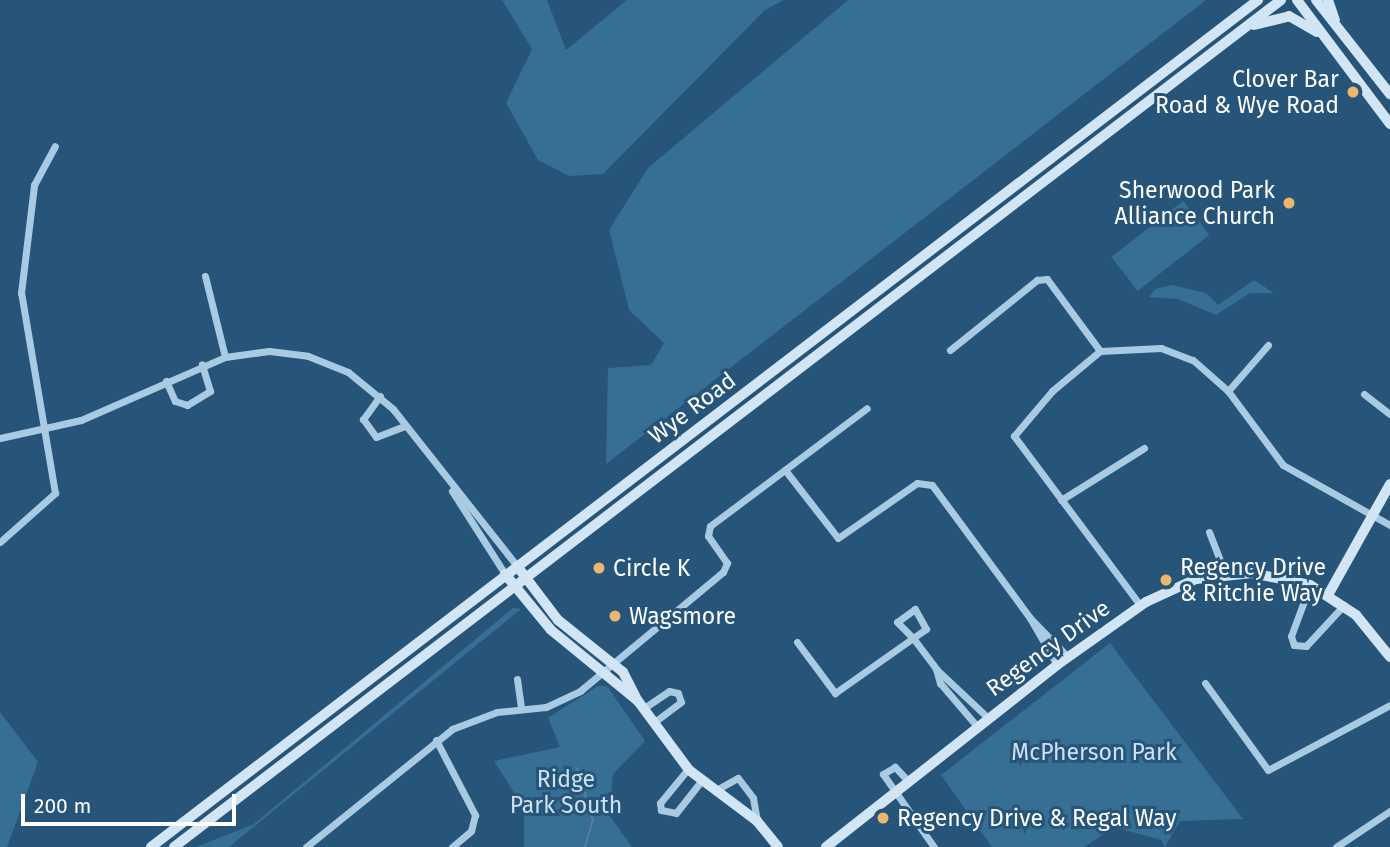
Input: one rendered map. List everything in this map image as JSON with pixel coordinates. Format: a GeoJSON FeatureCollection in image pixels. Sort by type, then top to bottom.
{"type":"FeatureCollection","features":[{"type":"Feature","properties":{"kind":"main road","name":"Wye Road"},"geometry":{"type":"LineString","coordinates":[[174,847],[1281,0]]}},
{"type":"Feature","properties":{"kind":"main road"},"geometry":{"type":"LineString","coordinates":[[1297,0],[1390,124]]}},
{"type":"Feature","properties":{"kind":"main road"},"geometry":{"type":"LineString","coordinates":[[1316,0],[1390,94]]}},
{"type":"Feature","properties":{"kind":"main road"},"geometry":{"type":"LineString","coordinates":[[1328,0],[1337,27]]}},
{"type":"Feature","properties":{"kind":"main road","name":"Wye Road"},"geometry":{"type":"LineString","coordinates":[[150,847],[1254,2]]}},
{"type":"Feature","properties":{"kind":"main road"},"geometry":{"type":"LineString","coordinates":[[1241,31],[1289,16],[1324,37]]}},
{"type":"Feature","properties":{"kind":"main road"},"geometry":{"type":"LineString","coordinates":[[1328,595],[1371,513],[1390,484]]}},
{"type":"Feature","properties":{"kind":"main road"},"geometry":{"type":"LineString","coordinates":[[517,566],[558,620],[610,666],[688,769],[757,821],[778,847]]}},
{"type":"Feature","properties":{"kind":"main road","name":"Regency Drive"},"geometry":{"type":"LineString","coordinates":[[826,847],[896,794],[975,724],[1140,606],[1170,588],[1225,573],[1277,576],[1310,585],[1344,605],[1390,657]]}},
{"type":"Feature","properties":{"kind":"main road"},"geometry":{"type":"LineString","coordinates":[[505,574],[551,630],[610,666]]}},
{"type":"Feature","properties":{"kind":"street"},"geometry":{"type":"LineString","coordinates":[[0,542],[53,500],[45,432],[23,313],[22,260],[34,185],[55,146]]}},
{"type":"Feature","properties":{"kind":"street"},"geometry":{"type":"LineString","coordinates":[[205,276],[225,357]]}},
{"type":"Feature","properties":{"kind":"street"},"geometry":{"type":"LineString","coordinates":[[950,350],[1047,279],[1100,351]]}},
{"type":"Feature","properties":{"kind":"street"},"geometry":{"type":"LineString","coordinates":[[1228,391],[1268,345]]}},
{"type":"Feature","properties":{"kind":"street"},"geometry":{"type":"LineString","coordinates":[[0,438],[45,432],[202,364],[225,357],[269,351],[308,356],[348,372],[380,396],[448,484],[517,566]]}},
{"type":"Feature","properties":{"kind":"street"},"geometry":{"type":"LineString","coordinates":[[1140,606],[1014,432],[1100,351],[1178,353],[1211,372],[1283,465],[1390,525]]}},
{"type":"Feature","properties":{"kind":"street"},"geometry":{"type":"LineString","coordinates":[[166,381],[175,401],[187,405],[210,391],[202,364]]}},
{"type":"Feature","properties":{"kind":"street"},"geometry":{"type":"LineString","coordinates":[[1364,394],[1390,414]]}},
{"type":"Feature","properties":{"kind":"street"},"geometry":{"type":"LineString","coordinates":[[380,396],[363,419],[376,437],[405,426]]}},
{"type":"Feature","properties":{"kind":"street"},"geometry":{"type":"LineString","coordinates":[[306,847],[436,740],[467,721],[565,700],[610,666],[723,572],[727,563],[708,536],[710,526],[867,408]]}},
{"type":"Feature","properties":{"kind":"street"},"geometry":{"type":"LineString","coordinates":[[1061,500],[1144,448]]}},
{"type":"Feature","properties":{"kind":"street"},"geometry":{"type":"LineString","coordinates":[[785,470],[838,538],[917,483],[932,485],[1030,618],[1057,664]]}},
{"type":"Feature","properties":{"kind":"street"},"geometry":{"type":"LineString","coordinates":[[448,484],[505,574]]}},
{"type":"Feature","properties":{"kind":"street"},"geometry":{"type":"LineString","coordinates":[[1209,532],[1225,573]]}},
{"type":"Feature","properties":{"kind":"street"},"geometry":{"type":"LineString","coordinates":[[1310,585],[1291,636],[1294,645],[1306,646],[1344,605]]}},
{"type":"Feature","properties":{"kind":"street"},"geometry":{"type":"LineString","coordinates":[[797,642],[835,693],[913,638],[926,629],[909,608],[897,622],[913,638],[936,669],[986,716]]}},
{"type":"Feature","properties":{"kind":"street"},"geometry":{"type":"LineString","coordinates":[[1030,618],[1068,657]]}},
{"type":"Feature","properties":{"kind":"street"},"geometry":{"type":"LineString","coordinates":[[936,669],[940,683],[975,724]]}},
{"type":"Feature","properties":{"kind":"street"},"geometry":{"type":"LineString","coordinates":[[517,678],[521,709]]}},
{"type":"Feature","properties":{"kind":"street"},"geometry":{"type":"LineString","coordinates":[[1205,683],[1268,770],[1390,705]]}},
{"type":"Feature","properties":{"kind":"street"},"geometry":{"type":"LineString","coordinates":[[640,704],[668,691],[678,693],[681,702],[653,723]]}},
{"type":"Feature","properties":{"kind":"street"},"geometry":{"type":"LineString","coordinates":[[436,740],[475,815],[471,831],[452,847]]}},
{"type":"Feature","properties":{"kind":"street"},"geometry":{"type":"LineString","coordinates":[[909,782],[895,767],[884,770],[896,794],[934,847]]}},
{"type":"Feature","properties":{"kind":"street"},"geometry":{"type":"LineString","coordinates":[[688,769],[660,803],[662,810],[676,813],[702,780]]}},
{"type":"Feature","properties":{"kind":"street"},"geometry":{"type":"LineString","coordinates":[[716,790],[738,778],[753,798],[757,821]]}},
{"type":"Feature","properties":{"kind":"street"},"geometry":{"type":"LineString","coordinates":[[1336,847],[1390,811]]}},
{"type":"Feature","properties":{"kind":"green space"},"geometry":{"type":"Polygon","coordinates":[[[502,0],[547,0],[566,50],[627,0],[784,0],[765,10],[603,174],[569,176],[538,160],[506,103],[532,49],[502,0]]]}},
{"type":"Feature","properties":{"kind":"green space"},"geometry":{"type":"Polygon","coordinates":[[[848,0],[1206,0],[606,464],[608,368],[651,365],[664,343],[629,310],[609,230],[648,168],[848,0]]]}},
{"type":"Feature","properties":{"kind":"green space"},"geometry":{"type":"Polygon","coordinates":[[[1183,201],[1209,235],[1138,291],[1111,257],[1183,201]]]}},
{"type":"Feature","properties":{"kind":"green space"},"geometry":{"type":"Polygon","coordinates":[[[1254,280],[1274,293],[1250,293],[1216,315],[1178,299],[1149,297],[1155,289],[1172,285],[1206,293],[1218,305],[1254,280]]]}},
{"type":"Feature","properties":{"kind":"green space"},"geometry":{"type":"Polygon","coordinates":[[[513,608],[521,609],[229,847],[196,847],[254,824],[513,608]]]}},
{"type":"Feature","properties":{"kind":"green space","name":"McPherson Park"},"geometry":{"type":"Polygon","coordinates":[[[1110,643],[1243,819],[1180,821],[1165,847],[1161,840],[1114,827],[1084,847],[992,847],[941,775],[1110,643]]]}},
{"type":"Feature","properties":{"kind":"green space","name":"Ridge Park South"},"geometry":{"type":"Polygon","coordinates":[[[598,686],[607,686],[645,741],[613,774],[609,815],[632,847],[524,847],[524,808],[494,761],[560,747],[548,718],[598,686]]]}},
{"type":"Feature","properties":{"kind":"green space"},"geometry":{"type":"Polygon","coordinates":[[[0,712],[38,762],[7,847],[0,847],[0,712]]]}},
{"type":"Feature","properties":{"kind":"waterway"},"geometry":{"type":"LineString","coordinates":[[577,768],[593,820],[585,847]]}},
{"type":"Feature","properties":{"kind":"place","name":"Clover Bar Road & Wye Road"},"geometry":{"type":"Point","coordinates":[1353,92]}},
{"type":"Feature","properties":{"kind":"place","name":"Sherwood Park Alliance Church"},"geometry":{"type":"Point","coordinates":[1289,203]}},
{"type":"Feature","properties":{"kind":"place","name":"Circle K"},"geometry":{"type":"Point","coordinates":[599,568]}},
{"type":"Feature","properties":{"kind":"place","name":"Regency Drive & Ritchie Way"},"geometry":{"type":"Point","coordinates":[1166,580]}},
{"type":"Feature","properties":{"kind":"place","name":"Wagsmore"},"geometry":{"type":"Point","coordinates":[615,616]}},
{"type":"Feature","properties":{"kind":"place","name":"Regency Drive & Regal Way"},"geometry":{"type":"Point","coordinates":[883,818]}}]}
